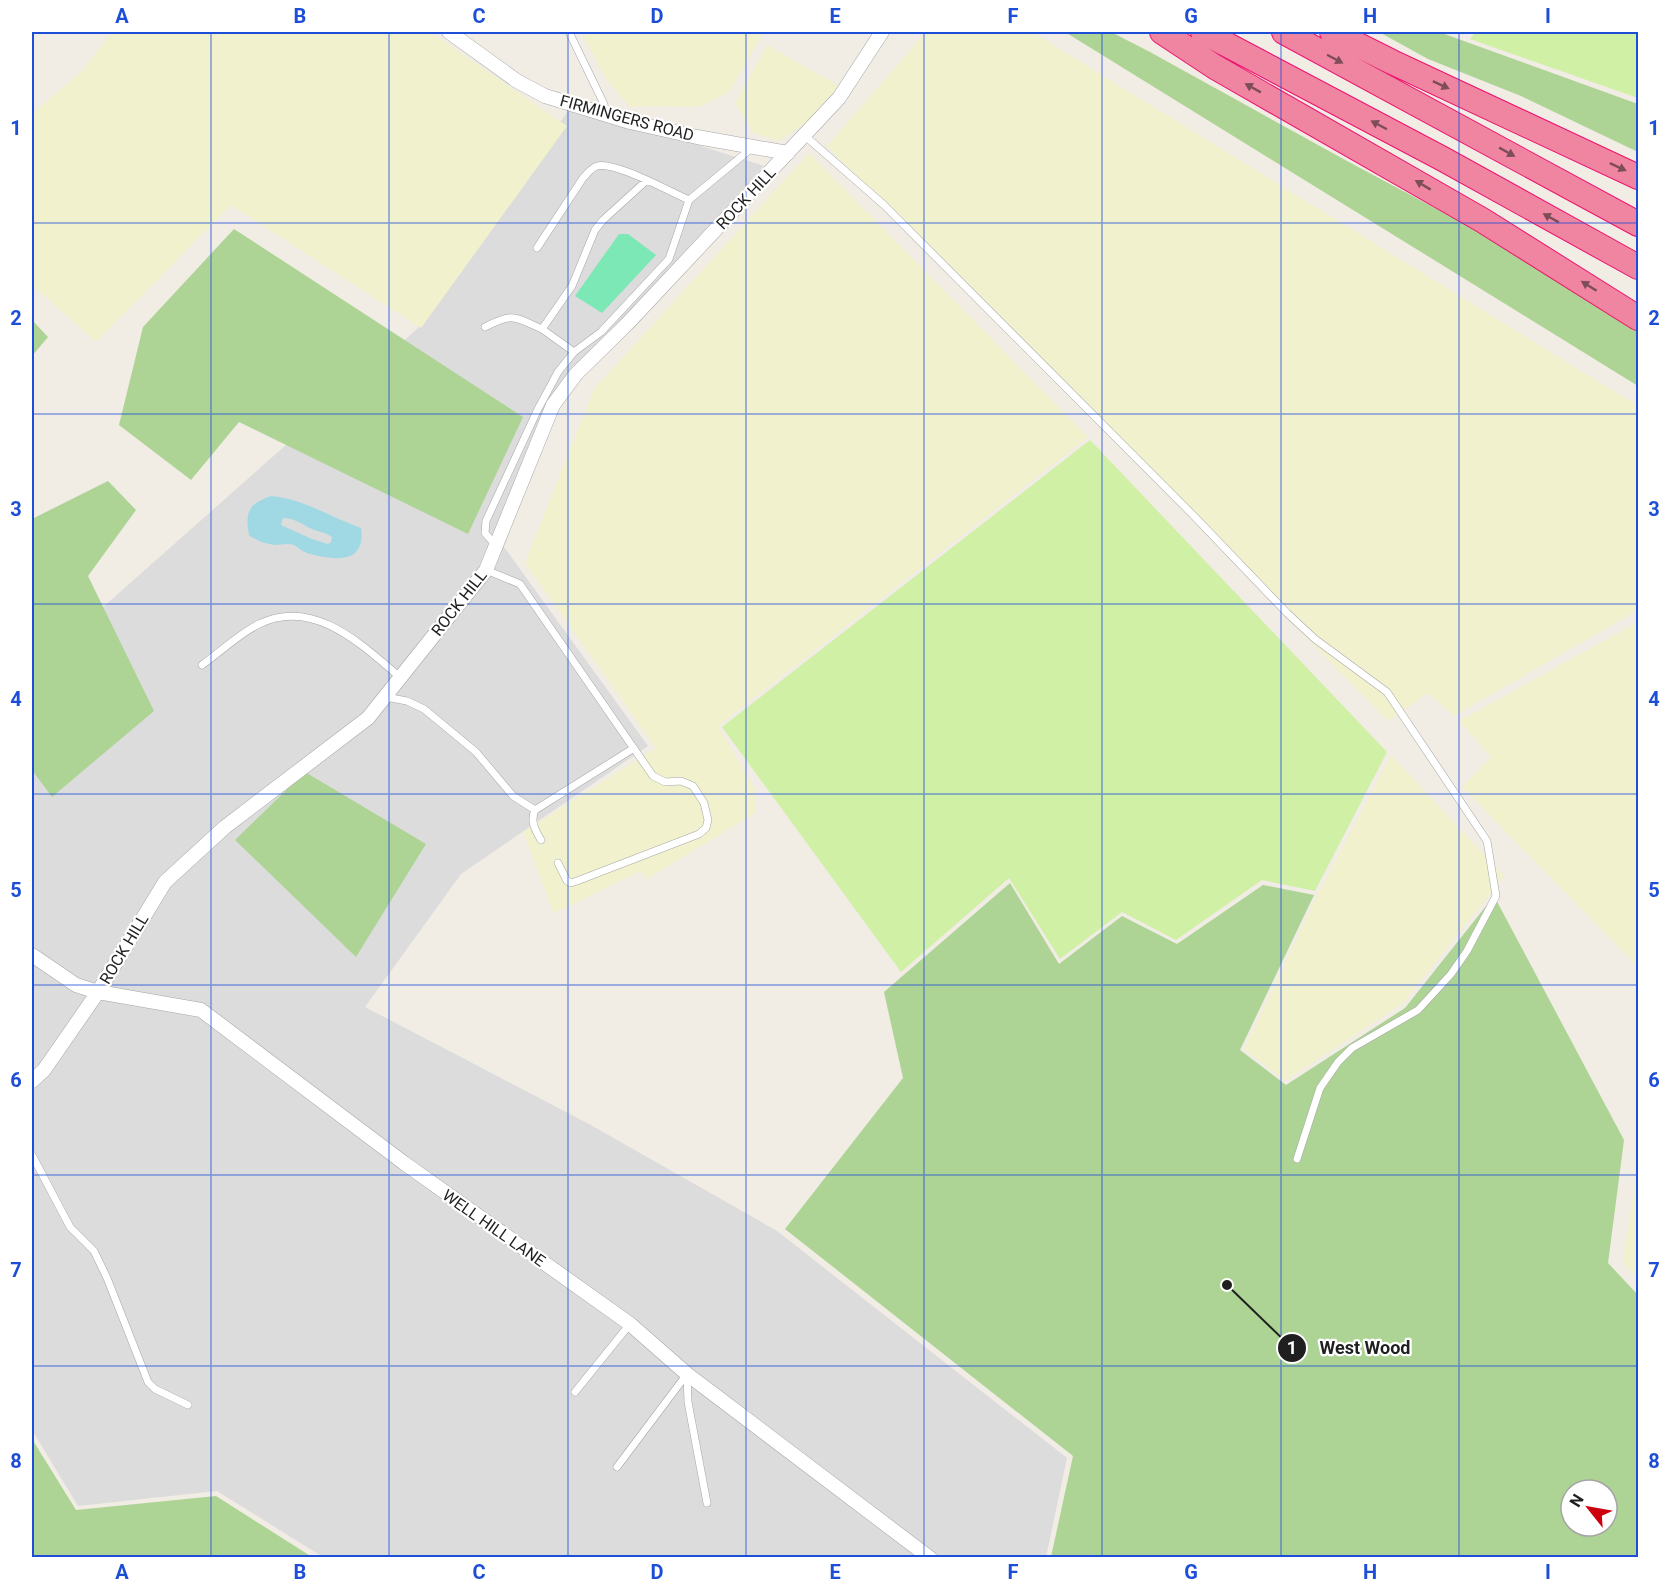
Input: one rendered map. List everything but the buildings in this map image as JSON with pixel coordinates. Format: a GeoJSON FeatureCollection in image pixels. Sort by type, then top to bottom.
{"type":"FeatureCollection","features":[{"type":"Feature","properties":{"kind":"highway"},"geometry":{"type":"LineString","coordinates":[[1162,32],[1215,67],[1482,220],[1638,318]]}},
{"type":"Feature","properties":{"kind":"highway"},"geometry":{"type":"LineString","coordinates":[[1203,32],[1452,164],[1638,267]]}},
{"type":"Feature","properties":{"kind":"highway"},"geometry":{"type":"LineString","coordinates":[[1284,32],[1638,224]]}},
{"type":"Feature","properties":{"kind":"highway"},"geometry":{"type":"LineString","coordinates":[[1332,32],[1638,177]]}},
{"type":"Feature","properties":{"kind":"street","name":"FIRMINGERS ROAD"},"geometry":{"type":"LineString","coordinates":[[449,32],[517,81],[544,96],[652,127],[788,153]]}},
{"type":"Feature","properties":{"kind":"street","name":"ROCK HILL"},"geometry":{"type":"LineString","coordinates":[[32,1081],[44,1070],[98,992],[165,882],[225,827],[368,718],[386,697],[486,570],[553,405],[576,374],[627,324],[839,98],[882,32]]}},
{"type":"Feature","properties":{"kind":"street","name":"WELL HILL LANE"},"geometry":{"type":"LineString","coordinates":[[32,956],[76,985],[98,992],[201,1010],[404,1163],[630,1324],[687,1374],[930,1557]]}},
{"type":"Feature","properties":{"kind":"lane"},"geometry":{"type":"LineString","coordinates":[[569,32],[608,116]]}},
{"type":"Feature","properties":{"kind":"lane"},"geometry":{"type":"LineString","coordinates":[[804,135],[884,204],[1294,619],[1315,639],[1387,692],[1487,842],[1496,896],[1467,951],[1451,974],[1418,1010],[1352,1048],[1338,1062],[1320,1088],[1298,1159]]}},
{"type":"Feature","properties":{"kind":"lane"},"geometry":{"type":"LineString","coordinates":[[496,547],[484,533],[486,521],[548,388],[574,352],[601,332],[669,259],[689,200],[730,169],[753,147]]}},
{"type":"Feature","properties":{"kind":"lane"},"geometry":{"type":"LineString","coordinates":[[537,248],[592,169],[599,166],[614,166],[689,200]]}},
{"type":"Feature","properties":{"kind":"lane"},"geometry":{"type":"LineString","coordinates":[[542,329],[572,286],[595,230],[609,214],[646,181]]}},
{"type":"Feature","properties":{"kind":"lane"},"geometry":{"type":"LineString","coordinates":[[485,327],[503,318],[514,317],[542,329],[574,352]]}},
{"type":"Feature","properties":{"kind":"lane"},"geometry":{"type":"LineString","coordinates":[[486,570],[520,584],[653,776],[665,782],[681,781],[693,786],[704,803],[708,820],[706,828],[699,834],[571,883],[567,881],[558,863]]}},
{"type":"Feature","properties":{"kind":"lane"},"geometry":{"type":"LineString","coordinates":[[202,665],[258,624],[276,618],[295,616],[325,622],[338,628],[401,678]]}},
{"type":"Feature","properties":{"kind":"lane"},"geometry":{"type":"LineString","coordinates":[[386,697],[407,701],[424,709],[476,752],[513,796],[535,810]]}},
{"type":"Feature","properties":{"kind":"lane"},"geometry":{"type":"LineString","coordinates":[[541,840],[534,828],[532,816],[535,810],[634,748]]}},
{"type":"Feature","properties":{"kind":"lane"},"geometry":{"type":"LineString","coordinates":[[32,1155],[70,1227],[94,1251],[107,1278],[148,1383],[160,1392],[188,1405]]}},
{"type":"Feature","properties":{"kind":"lane"},"geometry":{"type":"LineString","coordinates":[[575,1392],[630,1324]]}},
{"type":"Feature","properties":{"kind":"lane"},"geometry":{"type":"LineString","coordinates":[[617,1467],[687,1374]]}},
{"type":"Feature","properties":{"kind":"lane"},"geometry":{"type":"LineString","coordinates":[[687,1374],[688,1402],[707,1503]]}},
{"type":"Feature","properties":{"kind":"shaded area"},"geometry":{"type":"Polygon","coordinates":[[[572,105],[764,166],[567,379],[504,547],[648,746],[461,874],[365,1007],[589,1124],[777,1231],[1067,1458],[1046,1557],[323,1557],[217,1491],[78,1506],[32,1430],[32,670],[417,329],[572,105]]]}},
{"type":"Feature","properties":{"kind":"green space"},"geometry":{"type":"Polygon","coordinates":[[[112,32],[430,32],[567,126],[421,328],[231,205],[96,342],[32,285],[32,114],[81,72],[112,32]]]}},
{"type":"Feature","properties":{"kind":"green space"},"geometry":{"type":"Polygon","coordinates":[[[581,32],[764,32],[729,92],[699,107],[629,106],[606,79],[581,32]]]}},
{"type":"Feature","properties":{"kind":"green space"},"geometry":{"type":"Polygon","coordinates":[[[926,32],[1032,32],[1638,406],[1638,610],[1454,716],[1428,693],[1388,721],[827,146],[926,32]]]}},
{"type":"Feature","properties":{"kind":"green space"},"geometry":{"type":"Polygon","coordinates":[[[1065,32],[1111,32],[1461,222],[1589,299],[1638,332],[1638,386],[1065,32]]]}},
{"type":"Feature","properties":{"kind":"green space"},"geometry":{"type":"Polygon","coordinates":[[[1379,32],[1439,32],[1638,104],[1638,152],[1521,96],[1428,59],[1379,32]]]}},
{"type":"Feature","properties":{"kind":"green space"},"geometry":{"type":"Polygon","coordinates":[[[1476,32],[1638,32],[1638,98],[1470,39],[1476,32]]]}},
{"type":"Feature","properties":{"kind":"green space"},"geometry":{"type":"Polygon","coordinates":[[[767,45],[839,86],[806,123],[778,141],[753,133],[735,103],[767,45]]]}},
{"type":"Feature","properties":{"kind":"green space"},"geometry":{"type":"Polygon","coordinates":[[[809,153],[1088,437],[718,726],[755,789],[755,813],[647,879],[641,871],[554,913],[523,832],[656,748],[525,563],[594,389],[809,153]]]}},
{"type":"Feature","properties":{"kind":"green space"},"geometry":{"type":"Polygon","coordinates":[[[234,229],[523,417],[468,534],[239,422],[191,480],[119,425],[143,327],[234,229]]]}},
{"type":"Feature","properties":{"kind":"green space"},"geometry":{"type":"Polygon","coordinates":[[[619,234],[628,234],[656,255],[602,313],[575,296],[619,234]]]}},
{"type":"Feature","properties":{"kind":"green space"},"geometry":{"type":"Polygon","coordinates":[[[32,320],[48,337],[32,356],[32,320]]]}},
{"type":"Feature","properties":{"kind":"green space"},"geometry":{"type":"Polygon","coordinates":[[[1090,440],[1387,752],[1315,891],[1262,880],[1176,940],[1122,912],[1060,959],[1009,878],[901,972],[722,727],[1090,440]]]}},
{"type":"Feature","properties":{"kind":"green space"},"geometry":{"type":"Polygon","coordinates":[[[108,481],[136,510],[88,576],[154,711],[52,797],[32,770],[32,519],[108,481]]]}},
{"type":"Feature","properties":{"kind":"green space"},"geometry":{"type":"Polygon","coordinates":[[[1638,622],[1638,967],[1462,787],[1491,757],[1459,721],[1638,622]]]}},
{"type":"Feature","properties":{"kind":"green space"},"geometry":{"type":"Polygon","coordinates":[[[1391,755],[1504,876],[1402,1004],[1285,1081],[1244,1049],[1317,896],[1391,755]]]}},
{"type":"Feature","properties":{"kind":"green space"},"geometry":{"type":"Polygon","coordinates":[[[305,772],[426,844],[356,957],[235,840],[305,772]]]}},
{"type":"Feature","properties":{"kind":"green space"},"geometry":{"type":"Polygon","coordinates":[[[1010,883],[1059,964],[1122,916],[1177,944],[1263,885],[1314,895],[1240,1050],[1286,1085],[1405,1008],[1494,896],[1624,1140],[1608,1263],[1638,1295],[1638,1557],[1051,1557],[1073,1456],[785,1229],[903,1078],[884,992],[1010,883]]]}},
{"type":"Feature","properties":{"kind":"green space"},"geometry":{"type":"Polygon","coordinates":[[[1638,1160],[1638,1279],[1623,1262],[1638,1160]]]}},
{"type":"Feature","properties":{"kind":"green space"},"geometry":{"type":"Polygon","coordinates":[[[32,1439],[76,1510],[216,1496],[312,1557],[32,1557],[32,1439]]]}},
{"type":"Feature","properties":{"kind":"water"},"geometry":{"type":"Polygon","coordinates":[[[271,496],[295,501],[361,528],[359,549],[346,557],[329,558],[304,552],[294,545],[271,545],[255,539],[249,535],[248,515],[257,502],[271,496]],[[283,518],[281,525],[312,539],[328,544],[331,542],[332,537],[283,518]]]}},
{"type":"Feature","properties":{"kind":"place","name":"West Wood"},"geometry":{"type":"Point","coordinates":[1227,1285]}}]}
